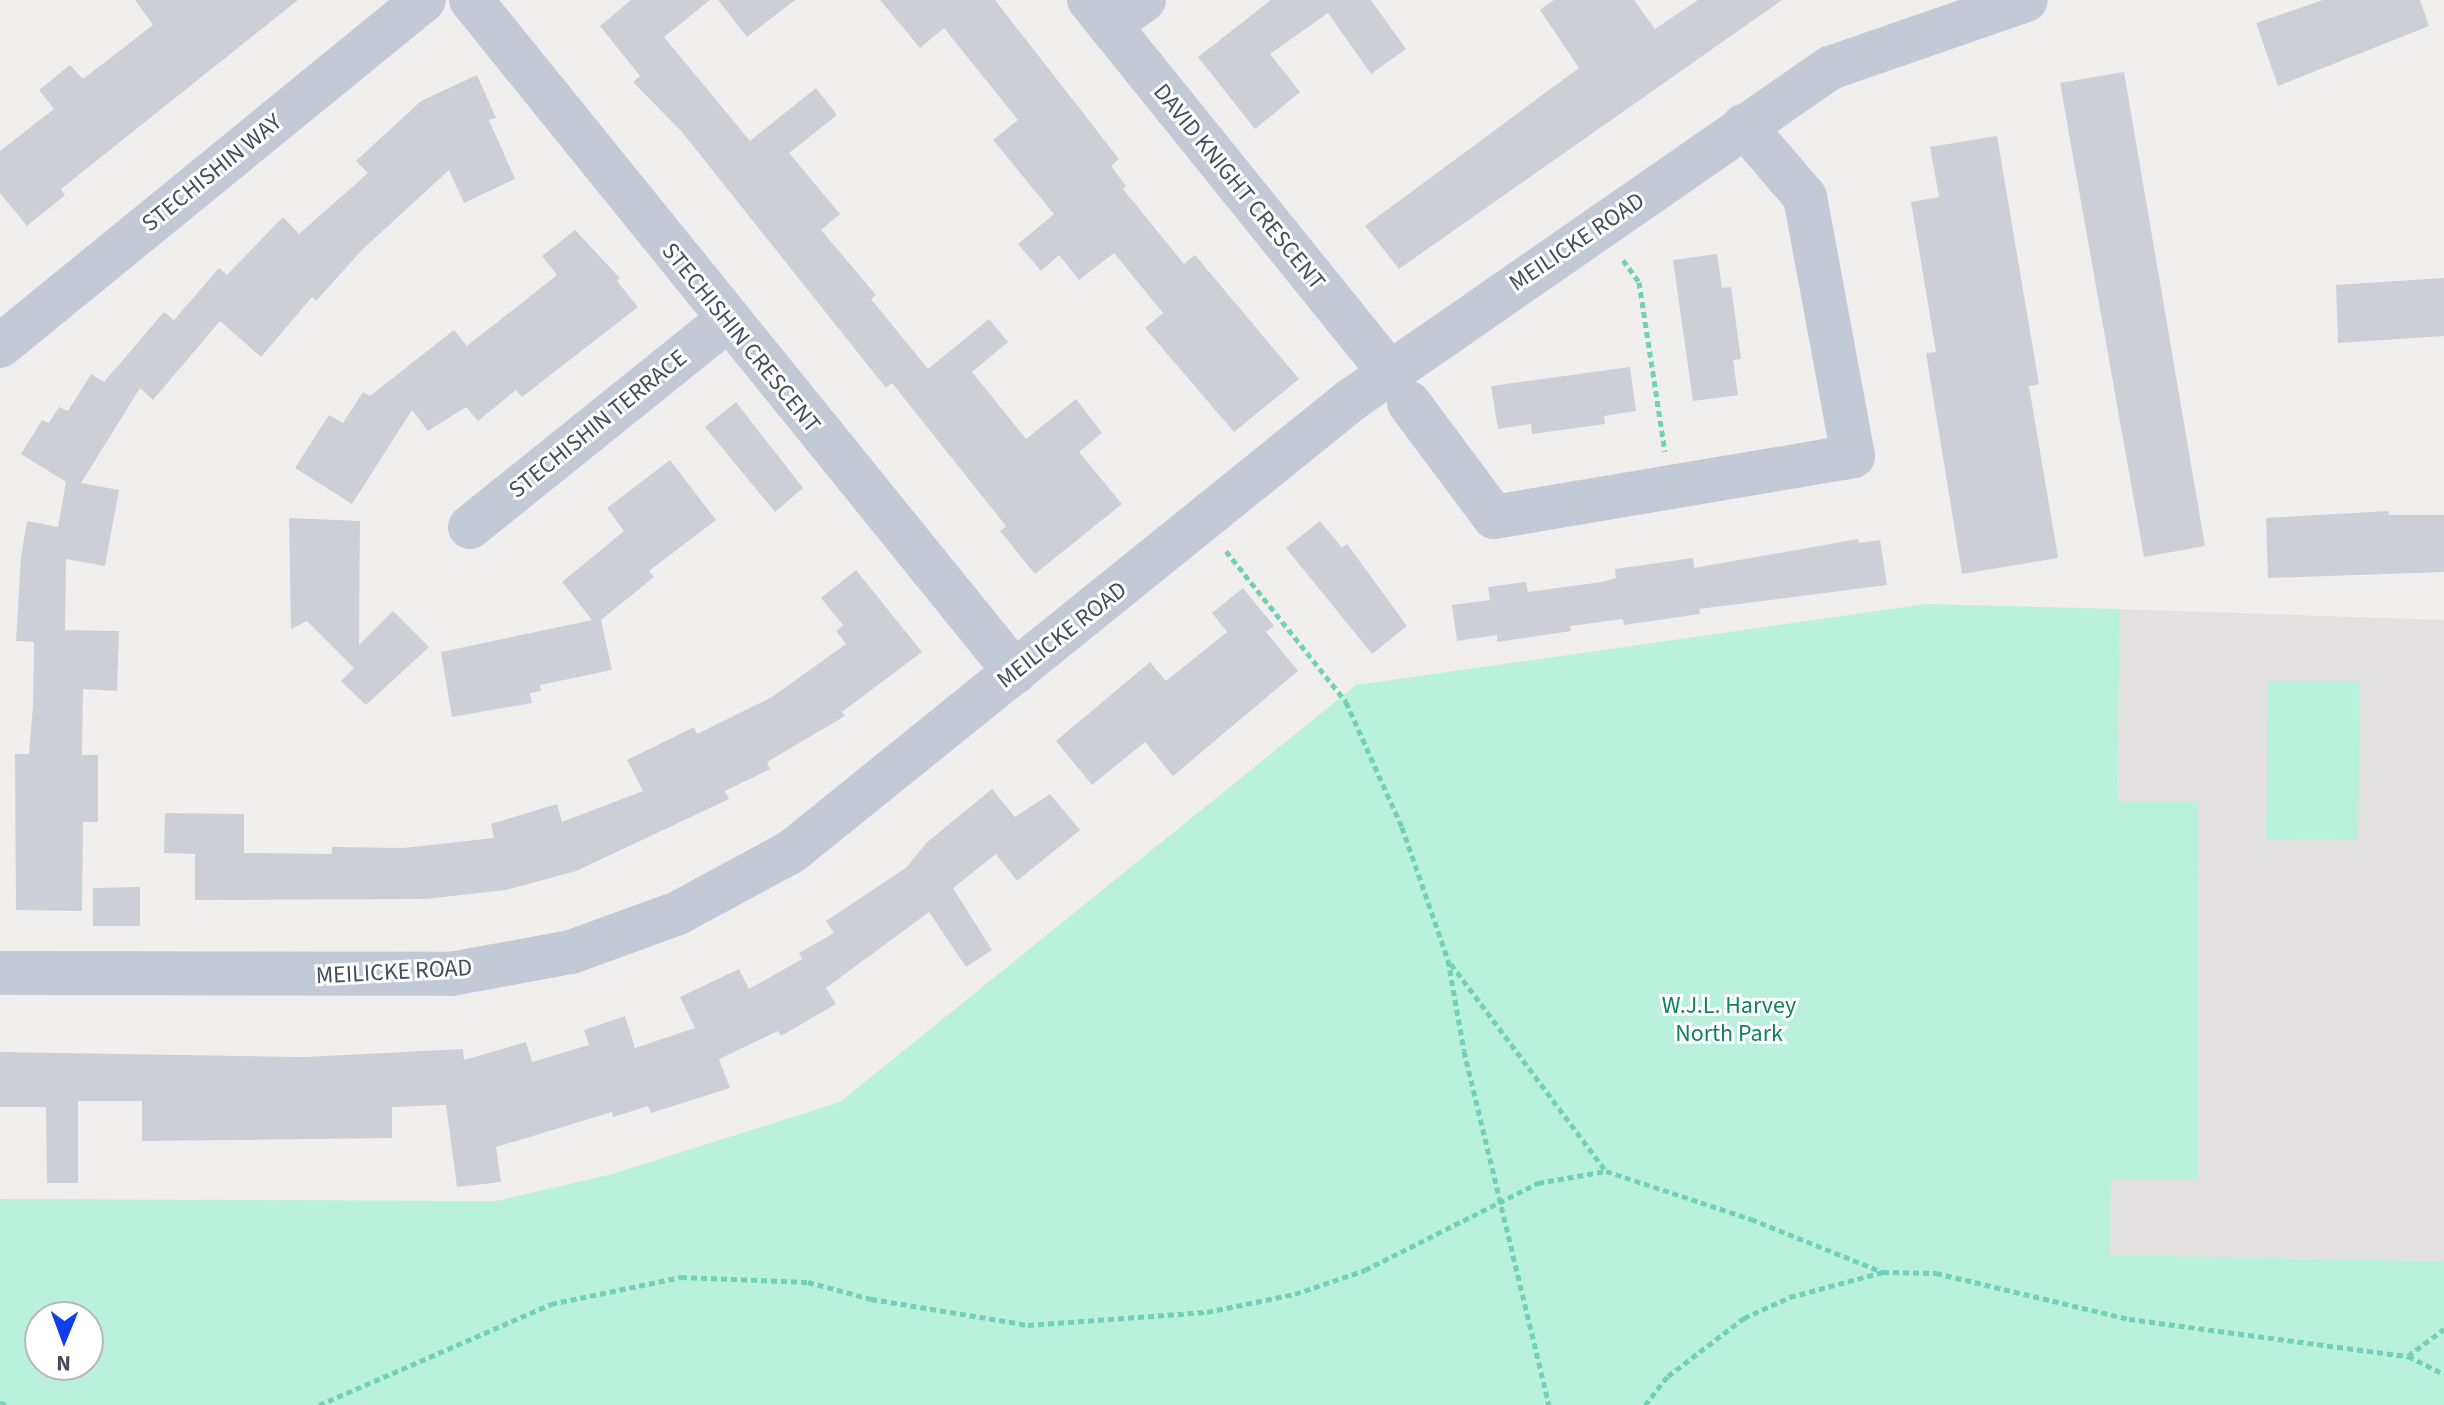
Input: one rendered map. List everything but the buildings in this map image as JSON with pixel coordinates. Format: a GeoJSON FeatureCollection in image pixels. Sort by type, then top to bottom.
{"type":"FeatureCollection","features":[{"type":"Feature","properties":{"kind":"street","name":"STECHISHIN WAY"},"geometry":{"type":"LineString","coordinates":[[0,346],[424,0]]}},
{"type":"Feature","properties":{"kind":"street","name":"STECHISHIN CRESCENT"},"geometry":{"type":"LineString","coordinates":[[471,0],[726,321],[1015,672]]}},
{"type":"Feature","properties":{"kind":"street"},"geometry":{"type":"LineString","coordinates":[[1099,12],[1144,0]]}},
{"type":"Feature","properties":{"kind":"street","name":"MEILICKE ROAD"},"geometry":{"type":"LineString","coordinates":[[0,973],[451,974],[571,952],[678,913],[791,852],[1015,672],[1399,388],[1601,225],[1744,126],[1830,68],[2026,0]]}},
{"type":"Feature","properties":{"kind":"street","name":"DAVID KNIGHT CRESCENT"},"geometry":{"type":"LineString","coordinates":[[1099,12],[1399,388],[1494,517],[1670,487]]}},
{"type":"Feature","properties":{"kind":"street"},"geometry":{"type":"LineString","coordinates":[[1670,487],[1853,456],[1805,197],[1744,126]]}},
{"type":"Feature","properties":{"kind":"street","name":"STECHISHIN TERRACE"},"geometry":{"type":"LineString","coordinates":[[470,527],[726,321]]}},
{"type":"Feature","properties":{"kind":"path"},"geometry":{"type":"LineString","coordinates":[[1601,225],[1639,282],[1670,487]]}},
{"type":"Feature","properties":{"kind":"path"},"geometry":{"type":"LineString","coordinates":[[1226,551],[1346,702],[1402,827],[1448,960],[1500,1200],[1549,1405]]}},
{"type":"Feature","properties":{"kind":"path"},"geometry":{"type":"LineString","coordinates":[[1448,960],[1606,1171]]}},
{"type":"Feature","properties":{"kind":"path"},"geometry":{"type":"LineString","coordinates":[[319,1405],[551,1304],[619,1287],[681,1277],[808,1282],[1028,1325],[1122,1321],[1207,1312],[1295,1294],[1432,1239],[1500,1200],[1538,1183],[1606,1171],[1751,1219],[1883,1272]]}},
{"type":"Feature","properties":{"kind":"path"},"geometry":{"type":"LineString","coordinates":[[1645,1405],[1668,1376],[1744,1318],[1790,1297],[1883,1272],[1936,1273],[2129,1319],[2408,1356],[2444,1374]]}},
{"type":"Feature","properties":{"kind":"path"},"geometry":{"type":"LineString","coordinates":[[2408,1356],[2444,1329]]}},
{"type":"Feature","properties":{"kind":"path"},"geometry":{"type":"LineString","coordinates":[[0,1403],[9,1405]]}},
{"type":"Feature","properties":{"kind":"shaded area"},"geometry":{"type":"Polygon","coordinates":[[[2120,609],[2444,620],[2444,1261],[2110,1255],[2120,609]]]}},
{"type":"Feature","properties":{"kind":"green space","name":"W.J.L. Harvey North Park"},"geometry":{"type":"Polygon","coordinates":[[[1926,604],[2120,609],[2117,802],[2198,802],[2197,1180],[2111,1180],[2110,1255],[2444,1261],[2444,1405],[0,1405],[0,1199],[496,1201],[612,1174],[840,1102],[1356,685],[1926,604]]]}},
{"type":"Feature","properties":{"kind":"green space"},"geometry":{"type":"Polygon","coordinates":[[[2268,681],[2360,682],[2358,840],[2266,839],[2268,681]]]}}]}
